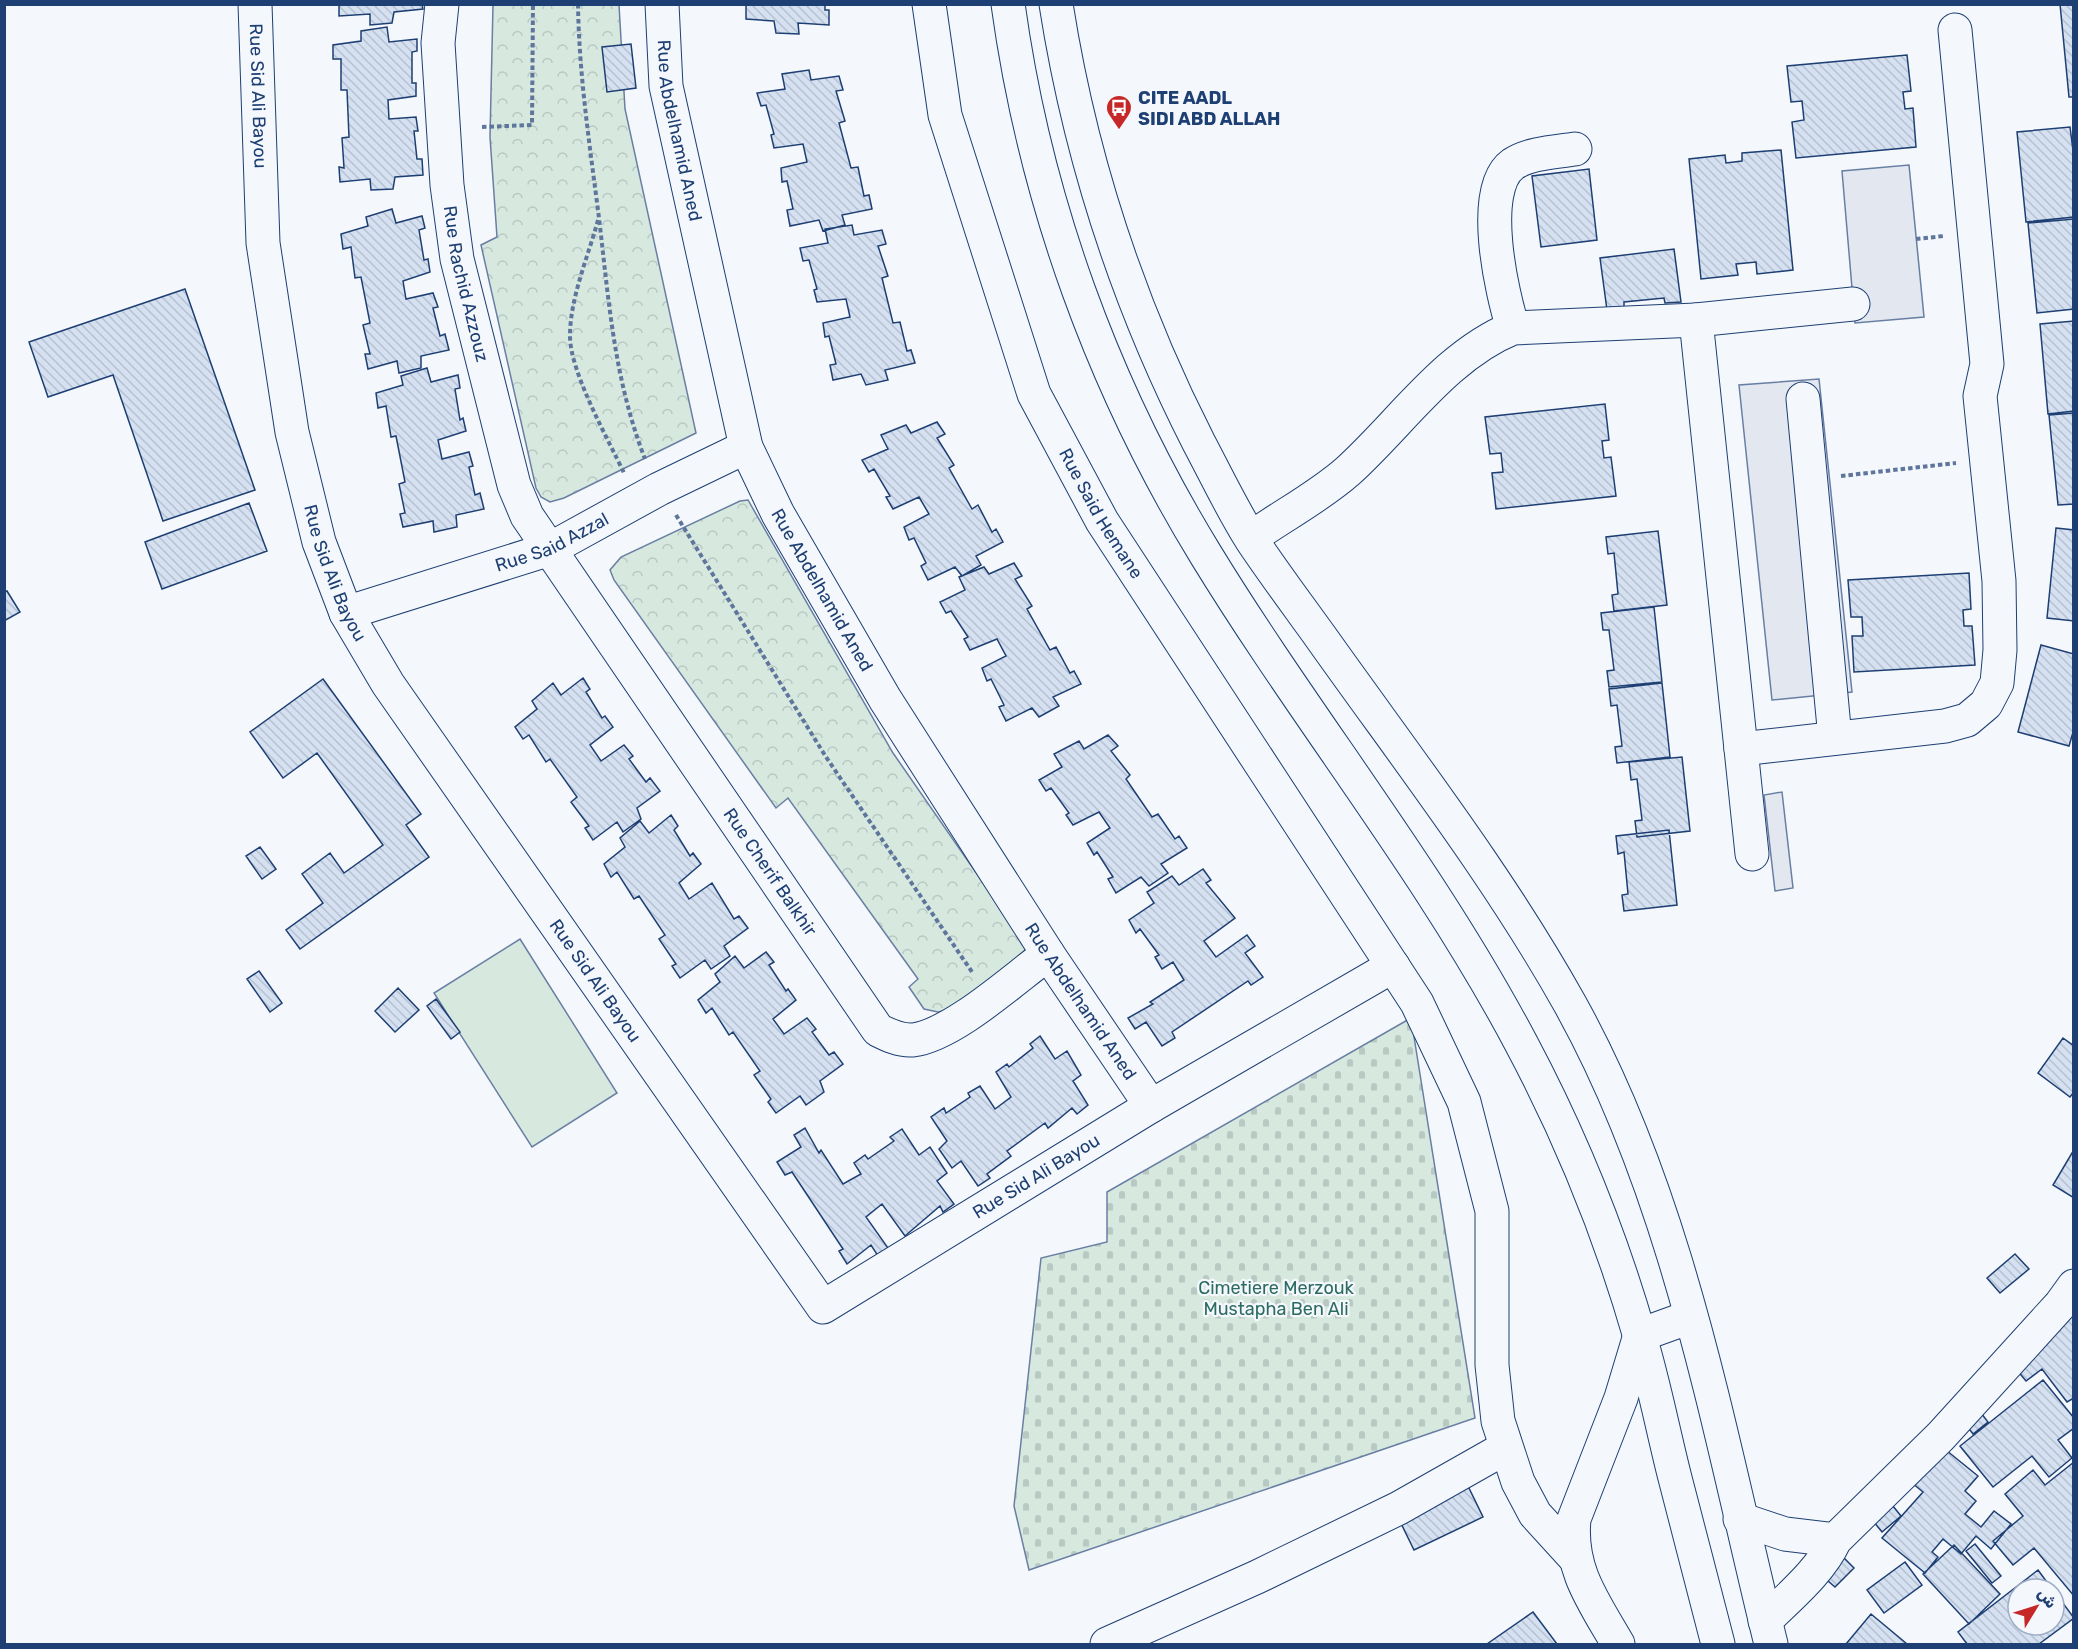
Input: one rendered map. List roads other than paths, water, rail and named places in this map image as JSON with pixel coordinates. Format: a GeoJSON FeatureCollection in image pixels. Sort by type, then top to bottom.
{"type":"FeatureCollection","features":[{"type":"Feature","properties":{"kind":"street","name":"Rue Sid Ali Bayou"},"geometry":{"type":"LineString","coordinates":[[255,4],[263,243],[292,432],[319,542],[346,613],[388,684],[823,1307],[1152,1106],[1393,966]]}},
{"type":"Feature","properties":{"kind":"street","name":"Rue Rachid Azzouz"},"geometry":{"type":"LineString","coordinates":[[442,4],[438,43],[447,185],[457,259],[514,485],[527,516],[550,549]]}},
{"type":"Feature","properties":{"kind":"street","name":"Rue Abdelhamid Aned"},"geometry":{"type":"LineString","coordinates":[[662,4],[666,86],[746,447],[778,514],[885,699],[1048,954],[1152,1106]]}},
{"type":"Feature","properties":{"kind":"street","name":"Rue Said Hemane"},"geometry":{"type":"LineString","coordinates":[[929,4],[945,115],[1034,394],[1102,521],[1417,1003],[1464,1102],[1492,1211],[1492,1365],[1498,1421],[1518,1482],[1535,1514],[1575,1558]]}},
{"type":"Feature","properties":{"kind":"street"},"geometry":{"type":"LineString","coordinates":[[1008,4],[1026,114],[1043,180],[1085,311],[1140,438],[1208,558],[1449,919],[1487,981],[1555,1111],[1588,1189],[1640,1335],[1718,1644]]}},
{"type":"Feature","properties":{"kind":"street"},"geometry":{"type":"LineString","coordinates":[[1056,4],[1074,101],[1088,154],[1131,291],[1184,413],[1251,538],[1446,815],[1570,1004],[1601,1066],[1659,1209],[1690,1317],[1768,1633]]}},
{"type":"Feature","properties":{"kind":"street"},"geometry":{"type":"LineString","coordinates":[[1741,749],[1945,726],[1967,720],[1986,704],[1996,683],[2000,650],[1999,581],[1980,396],[1987,364],[1955,30]]}},
{"type":"Feature","properties":{"kind":"street"},"geometry":{"type":"LineString","coordinates":[[1513,327],[1502,292],[1494,218],[1498,188],[1511,165],[1530,156],[1575,149]]}},
{"type":"Feature","properties":{"kind":"street"},"geometry":{"type":"LineString","coordinates":[[1208,558],[1251,538],[1347,472],[1441,378],[1489,337],[1513,327],[1696,320],[1853,304]]}},
{"type":"Feature","properties":{"kind":"street"},"geometry":{"type":"LineString","coordinates":[[1696,320],[1752,854]]}},
{"type":"Feature","properties":{"kind":"street"},"geometry":{"type":"LineString","coordinates":[[1803,399],[1835,738]]}},
{"type":"Feature","properties":{"kind":"street","name":"Rue Said Azzal"},"geometry":{"type":"LineString","coordinates":[[346,613],[550,549],[659,489],[746,447]]}},
{"type":"Feature","properties":{"kind":"street","name":"Rue Cherif Balkhir"},"geometry":{"type":"LineString","coordinates":[[550,549],[878,1029],[892,1038],[912,1040],[939,1031],[1048,954]]}},
{"type":"Feature","properties":{"kind":"street"},"geometry":{"type":"LineString","coordinates":[[1768,1633],[1829,1553],[1835,1540],[1941,1436],[2061,1304],[2073,1286]]}},
{"type":"Feature","properties":{"kind":"street"},"geometry":{"type":"LineString","coordinates":[[1640,1335],[1690,1317]]}},
{"type":"Feature","properties":{"kind":"street"},"geometry":{"type":"LineString","coordinates":[[1618,1644],[1579,1575],[1572,1539],[1574,1520],[1621,1398],[1640,1335]]}},
{"type":"Feature","properties":{"kind":"street"},"geometry":{"type":"LineString","coordinates":[[1107,1644],[1257,1577],[1399,1508],[1505,1448]]}},
{"type":"Feature","properties":{"kind":"street"},"geometry":{"type":"LineString","coordinates":[[1740,1519],[1785,1534],[1835,1540]]}},
{"type":"Feature","properties":{"kind":"place","name":"CITE AADL SIDI ABD ALLAH"},"geometry":{"type":"Point","coordinates":[1119,131]}},
{"type":"Feature","properties":{"kind":"park label","name":"Cimetiere Merzouk Mustapha Ben Ali"},"geometry":{"type":"Point","coordinates":[1276,1298]}}]}
